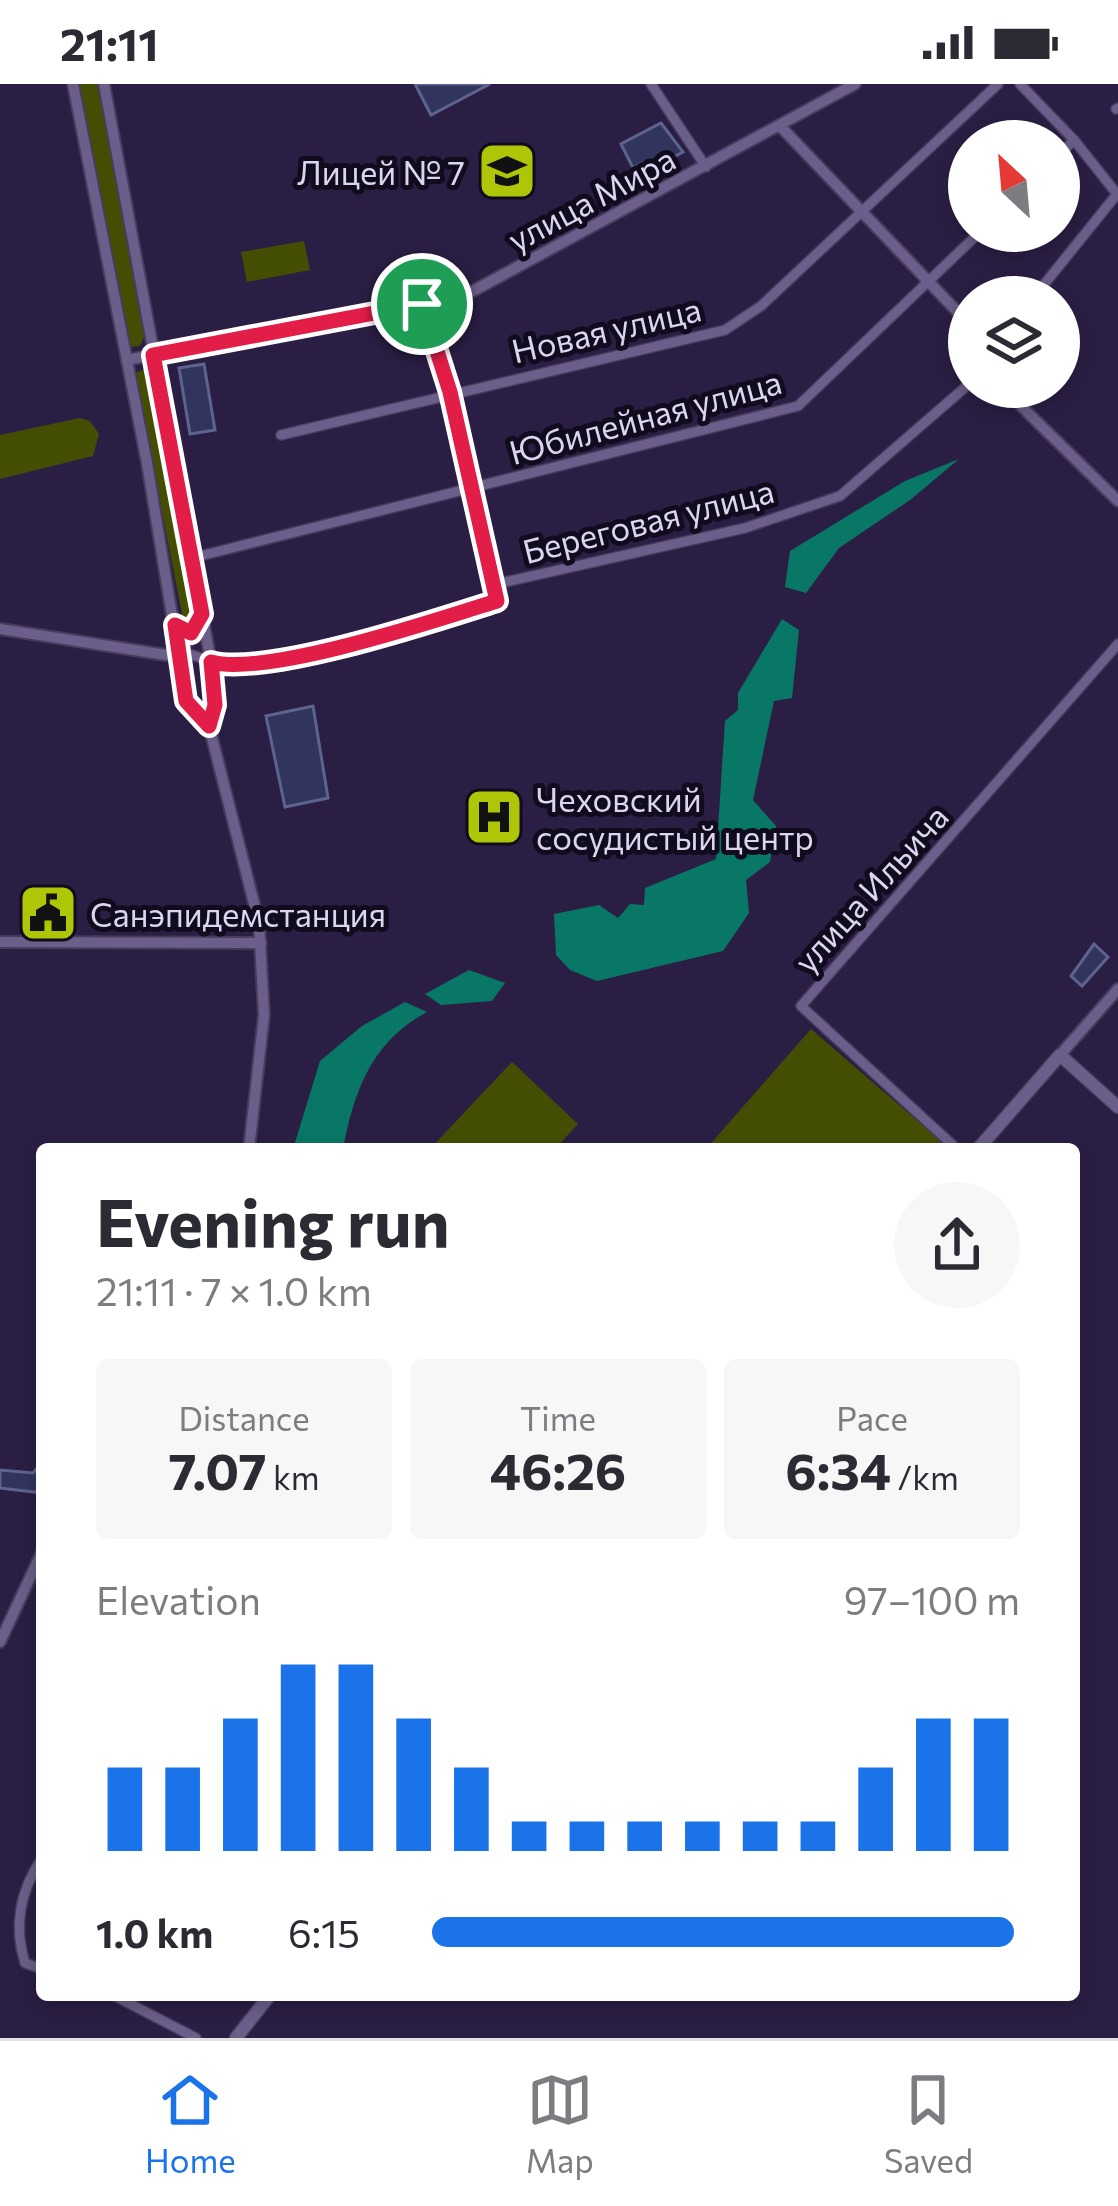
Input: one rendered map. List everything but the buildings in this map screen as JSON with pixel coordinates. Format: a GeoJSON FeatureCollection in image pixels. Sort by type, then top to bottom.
{"type":"FeatureCollection","features":[{"type":"Feature","properties":{"kind":"main road"},"geometry":{"type":"LineString","coordinates":[[982,1143],[1060,1055],[1118,1107]]}},
{"type":"Feature","properties":{"kind":"main road"},"geometry":{"type":"LineString","coordinates":[[236,2038],[265,2001]]}},
{"type":"Feature","properties":{"kind":"street"},"geometry":{"type":"LineString","coordinates":[[73,84],[186,701],[209,726],[261,943],[264,1015],[251,1143]]}},
{"type":"Feature","properties":{"kind":"street"},"geometry":{"type":"LineString","coordinates":[[104,84],[211,662],[215,705],[209,726]]}},
{"type":"Feature","properties":{"kind":"street"},"geometry":{"type":"LineString","coordinates":[[651,84],[706,167]]}},
{"type":"Feature","properties":{"kind":"street","name":"улица Мира"},"geometry":{"type":"LineString","coordinates":[[127,360],[473,292],[855,84]]}},
{"type":"Feature","properties":{"kind":"street","name":"Новая улица"},"geometry":{"type":"LineString","coordinates":[[281,434],[725,330],[760,306],[998,84]]}},
{"type":"Feature","properties":{"kind":"street"},"geometry":{"type":"LineString","coordinates":[[1020,84],[1055,120]]}},
{"type":"Feature","properties":{"kind":"street"},"geometry":{"type":"LineString","coordinates":[[780,126],[948,302]]}},
{"type":"Feature","properties":{"kind":"street"},"geometry":{"type":"LineString","coordinates":[[1080,148],[1117,194],[1080,240]]}},
{"type":"Feature","properties":{"kind":"street","name":"Юбилейная улица"},"geometry":{"type":"LineString","coordinates":[[192,558],[798,406],[960,252]]}},
{"type":"Feature","properties":{"kind":"street"},"geometry":{"type":"LineString","coordinates":[[1051,276],[1070,252]]}},
{"type":"Feature","properties":{"kind":"street"},"geometry":{"type":"LineString","coordinates":[[422,304],[450,392],[496,584]]}},
{"type":"Feature","properties":{"kind":"street","name":"Береговая улица"},"geometry":{"type":"LineString","coordinates":[[180,651],[229,667],[405,630],[497,601],[496,584],[745,528],[840,496],[948,402]]}},
{"type":"Feature","properties":{"kind":"street"},"geometry":{"type":"LineString","coordinates":[[1023,408],[1118,501]]}},
{"type":"Feature","properties":{"kind":"street"},"geometry":{"type":"LineString","coordinates":[[175,625],[191,633],[201,619]]}},
{"type":"Feature","properties":{"kind":"street"},"geometry":{"type":"LineString","coordinates":[[0,629],[166,655],[180,651],[201,619]]}},
{"type":"Feature","properties":{"kind":"street","name":"улица Ильича"},"geometry":{"type":"LineString","coordinates":[[950,1143],[801,1006],[1118,644]]}},
{"type":"Feature","properties":{"kind":"street"},"geometry":{"type":"LineString","coordinates":[[0,942],[261,943]]}},
{"type":"Feature","properties":{"kind":"street"},"geometry":{"type":"LineString","coordinates":[[1060,1055],[1118,989]]}},
{"type":"Feature","properties":{"kind":"street"},"geometry":{"type":"LineString","coordinates":[[0,1642],[36,1565]]}},
{"type":"Feature","properties":{"kind":"street"},"geometry":{"type":"LineString","coordinates":[[36,1869],[22,1896],[18,1940],[25,1963],[36,1967]]}},
{"type":"Feature","properties":{"kind":"street"},"geometry":{"type":"LineString","coordinates":[[125,2001],[196,2038]]}},
{"type":"Feature","properties":{"kind":"shaded area"},"geometry":{"type":"Polygon","coordinates":[[[77,84],[98,84],[144,337],[140,346],[131,347],[125,335],[77,84]]]}},
{"type":"Feature","properties":{"kind":"shaded area"},"geometry":{"type":"Polygon","coordinates":[[[304,241],[310,270],[247,282],[241,252],[304,241]]]}},
{"type":"Feature","properties":{"kind":"shaded area"},"geometry":{"type":"Polygon","coordinates":[[[149,367],[196,622],[185,629],[135,373],[149,367]]]}},
{"type":"Feature","properties":{"kind":"shaded area"},"geometry":{"type":"Polygon","coordinates":[[[80,418],[90,421],[99,434],[93,456],[0,479],[0,435],[80,418]]]}},
{"type":"Feature","properties":{"kind":"shaded area"},"geometry":{"type":"Polygon","coordinates":[[[959,459],[910,500],[839,548],[806,593],[785,587],[790,551],[905,481],[959,459]]]}},
{"type":"Feature","properties":{"kind":"shaded area"},"geometry":{"type":"Polygon","coordinates":[[[782,619],[799,630],[792,698],[774,701],[753,800],[776,826],[770,862],[746,880],[749,913],[723,951],[597,981],[570,970],[556,955],[554,914],[599,905],[618,918],[630,904],[644,905],[645,888],[716,859],[725,721],[738,710],[738,693],[782,619]]]}},
{"type":"Feature","properties":{"kind":"shaded area"},"geometry":{"type":"Polygon","coordinates":[[[469,970],[505,983],[492,1001],[441,1005],[425,994],[469,970]]]}},
{"type":"Feature","properties":{"kind":"shaded area"},"geometry":{"type":"Polygon","coordinates":[[[405,1002],[427,1012],[392,1037],[368,1070],[344,1143],[295,1143],[320,1061],[362,1026],[405,1002]]]}},
{"type":"Feature","properties":{"kind":"shaded area"},"geometry":{"type":"Polygon","coordinates":[[[811,1029],[943,1143],[711,1143],[811,1029]]]}},
{"type":"Feature","properties":{"kind":"shaded area"},"geometry":{"type":"Polygon","coordinates":[[[512,1062],[578,1124],[561,1143],[436,1143],[512,1062]]]}},
{"type":"Feature","properties":{"kind":"place","name":"Лицей № 7"},"geometry":{"type":"Point","coordinates":[507,171]}},
{"type":"Feature","properties":{"kind":"place","name":"Чеховский сосудистый центр"},"geometry":{"type":"Point","coordinates":[494,817]}},
{"type":"Feature","properties":{"kind":"place","name":"Санэпидемстанция"},"geometry":{"type":"Point","coordinates":[48,913]}},
{"type":"Feature","properties":{"kind":"route"},"geometry":{"type":"LineString","coordinates":[[422,304],[450,392],[497,601],[405,630],[310,652],[229,667],[211,662],[215,705],[209,726],[186,701],[175,625],[185,633],[195,632],[202,614],[153,355],[422,304]]}}]}
